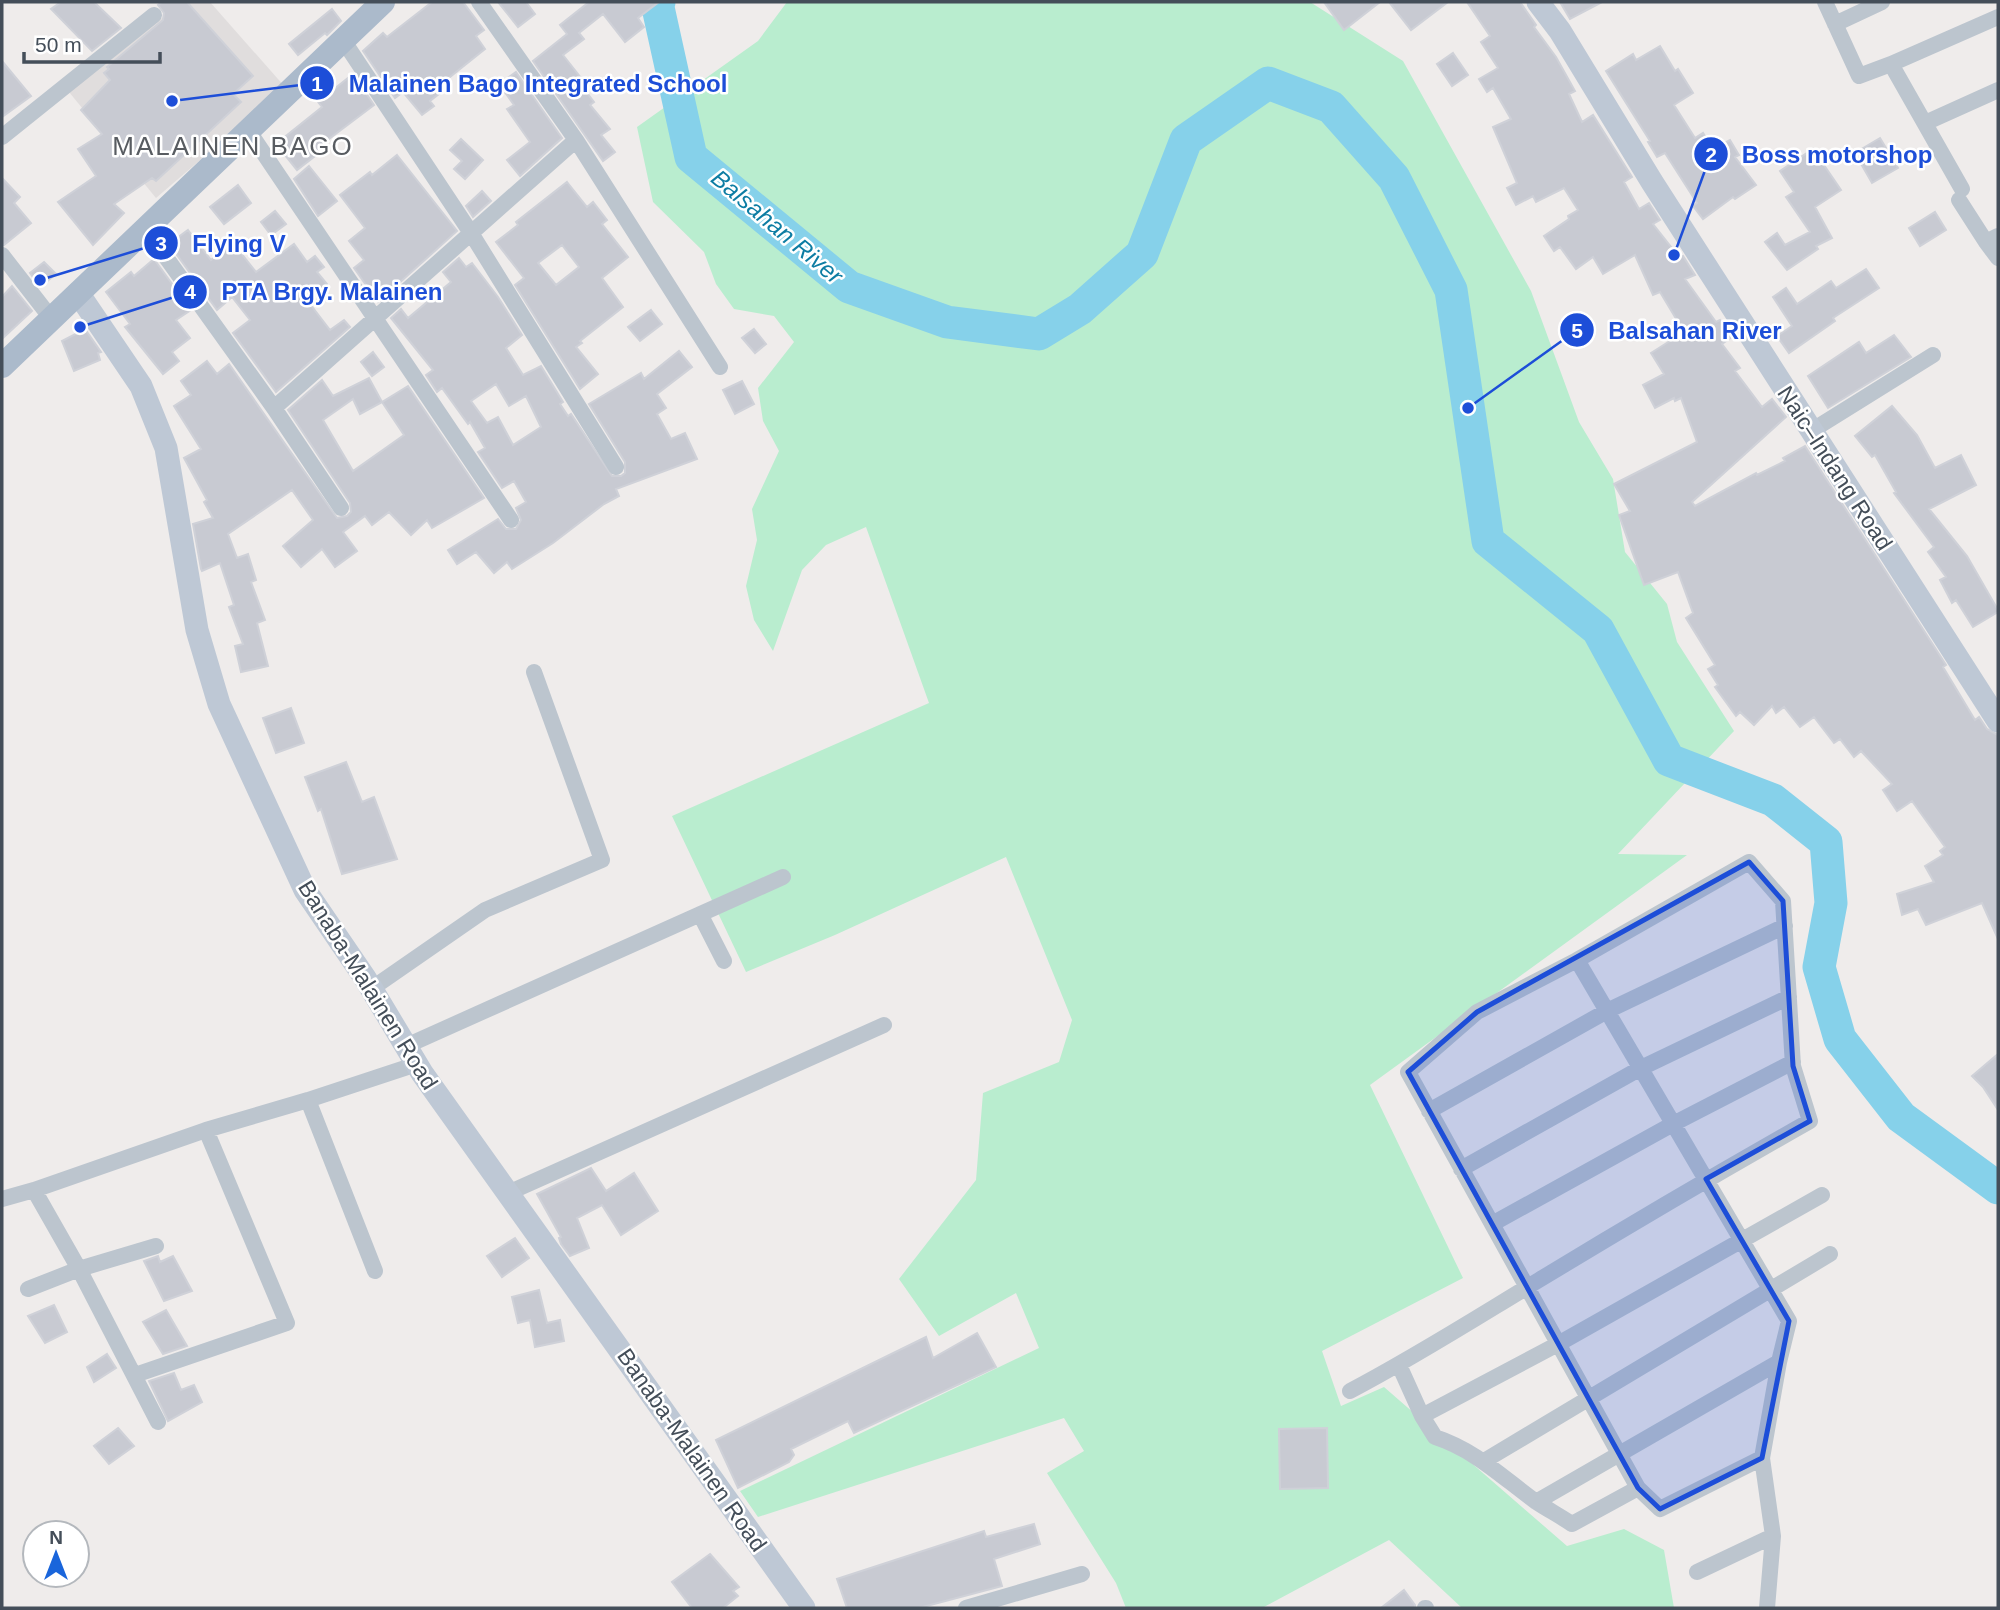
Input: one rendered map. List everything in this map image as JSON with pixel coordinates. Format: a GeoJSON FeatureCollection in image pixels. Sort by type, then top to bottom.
{"type":"FeatureCollection","features":[{"type":"Feature","properties":{"kind":"main road"},"geometry":{"type":"LineString","coordinates":[[2,366],[383,2]]}},
{"type":"Feature","properties":{"kind":"street"},"geometry":{"type":"LineString","coordinates":[[479,2],[576,140],[720,367]]}},
{"type":"Feature","properties":{"kind":"street","name":"Naic–Indang Road"},"geometry":{"type":"LineString","coordinates":[[1538,2],[1560,31],[1652,182],[1998,720]]}},
{"type":"Feature","properties":{"kind":"street"},"geometry":{"type":"LineString","coordinates":[[1825,2],[1859,76],[1998,18]]}},
{"type":"Feature","properties":{"kind":"street"},"geometry":{"type":"LineString","coordinates":[[1835,24],[1882,2]]}},
{"type":"Feature","properties":{"kind":"street"},"geometry":{"type":"LineString","coordinates":[[2,136],[155,15]]}},
{"type":"Feature","properties":{"kind":"street"},"geometry":{"type":"LineString","coordinates":[[343,40],[471,233],[616,467]]}},
{"type":"Feature","properties":{"kind":"street"},"geometry":{"type":"LineString","coordinates":[[1891,64],[1925,123],[1960,195],[1992,239],[1998,258]]}},
{"type":"Feature","properties":{"kind":"street"},"geometry":{"type":"LineString","coordinates":[[1925,123],[1998,91]]}},
{"type":"Feature","properties":{"kind":"street"},"geometry":{"type":"LineString","coordinates":[[248,130],[511,520]]}},
{"type":"Feature","properties":{"kind":"street"},"geometry":{"type":"LineString","coordinates":[[274,408],[576,140]]}},
{"type":"Feature","properties":{"kind":"street"},"geometry":{"type":"LineString","coordinates":[[145,228],[274,408],[341,508]]}},
{"type":"Feature","properties":{"kind":"street"},"geometry":{"type":"LineString","coordinates":[[2,255],[51,318]]}},
{"type":"Feature","properties":{"kind":"street","name":"Banaba-Malainen Road"},"geometry":{"type":"LineString","coordinates":[[78,293],[141,386],[166,448],[197,630],[219,704],[305,890],[411,1055],[804,1608]]}},
{"type":"Feature","properties":{"kind":"street"},"geometry":{"type":"LineString","coordinates":[[1811,431],[1933,355]]}},
{"type":"Feature","properties":{"kind":"street"},"geometry":{"type":"LineString","coordinates":[[371,989],[485,909],[602,860],[534,672]]}},
{"type":"Feature","properties":{"kind":"street"},"geometry":{"type":"LineString","coordinates":[[1350,1391],[1399,1365],[1527,1288],[1706,1179],[1810,1121],[1793,1062],[1783,901],[1749,862],[1577,960],[1477,1013],[1408,1072],[1429,1111],[1492,1224],[1527,1288],[1558,1344],[1588,1399],[1638,1488],[1660,1508],[1762,1458]]}},
{"type":"Feature","properties":{"kind":"street"},"geometry":{"type":"LineString","coordinates":[[2,1199],[206,1130],[308,1100],[411,1055],[700,914],[783,877]]}},
{"type":"Feature","properties":{"kind":"street"},"geometry":{"type":"LineString","coordinates":[[700,914],[724,961]]}},
{"type":"Feature","properties":{"kind":"street"},"geometry":{"type":"LineString","coordinates":[[1429,1111],[1607,1011],[1785,926]]}},
{"type":"Feature","properties":{"kind":"street"},"geometry":{"type":"LineString","coordinates":[[1577,960],[1789,1321],[1762,1458],[1773,1536],[1767,1608]]}},
{"type":"Feature","properties":{"kind":"street"},"geometry":{"type":"LineString","coordinates":[[1461,1168],[1640,1068],[1789,997]]}},
{"type":"Feature","properties":{"kind":"street"},"geometry":{"type":"LineString","coordinates":[[508,1193],[884,1025]]}},
{"type":"Feature","properties":{"kind":"street"},"geometry":{"type":"LineString","coordinates":[[1492,1224],[1673,1124],[1793,1062]]}},
{"type":"Feature","properties":{"kind":"street"},"geometry":{"type":"LineString","coordinates":[[308,1100],[375,1271]]}},
{"type":"Feature","properties":{"kind":"street"},"geometry":{"type":"LineString","coordinates":[[135,1375],[287,1323],[206,1130]]}},
{"type":"Feature","properties":{"kind":"street"},"geometry":{"type":"LineString","coordinates":[[34,1190],[79,1269],[158,1422]]}},
{"type":"Feature","properties":{"kind":"street"},"geometry":{"type":"LineString","coordinates":[[1422,1416],[1558,1344],[1822,1195]]}},
{"type":"Feature","properties":{"kind":"street"},"geometry":{"type":"LineString","coordinates":[[28,1289],[79,1269],[156,1246]]}},
{"type":"Feature","properties":{"kind":"street"},"geometry":{"type":"LineString","coordinates":[[1484,1461],[1830,1254]]}},
{"type":"Feature","properties":{"kind":"street"},"geometry":{"type":"LineString","coordinates":[[1536,1502],[1779,1362]]}},
{"type":"Feature","properties":{"kind":"street"},"geometry":{"type":"LineString","coordinates":[[1399,1365],[1422,1416],[1435,1437],[1456,1444],[1484,1461],[1536,1502],[1572,1524],[1638,1488]]}},
{"type":"Feature","properties":{"kind":"street"},"geometry":{"type":"LineString","coordinates":[[1697,1572],[1773,1536]]}},
{"type":"Feature","properties":{"kind":"street"},"geometry":{"type":"LineString","coordinates":[[966,1608],[1082,1574]]}},
{"type":"Feature","properties":{"kind":"highlighted area"},"geometry":{"type":"Polygon","coordinates":[[[1749,862],[1783,901],[1793,1066],[1810,1121],[1706,1179],[1789,1321],[1762,1458],[1660,1509],[1638,1488],[1408,1072],[1477,1012],[1749,862]]]}},
{"type":"Feature","properties":{"kind":"shaded area"},"geometry":{"type":"Polygon","coordinates":[[[182,2],[210,2],[285,87],[156,198],[69,92],[182,2]]]}},
{"type":"Feature","properties":{"kind":"green space"},"geometry":{"type":"Polygon","coordinates":[[[787,2],[1310,2],[1403,61],[1531,291],[1579,422],[1613,479],[1625,552],[1667,604],[1677,642],[1734,731],[1618,854],[1687,855],[1370,1085],[1463,1278],[1322,1351],[1341,1406],[1384,1387],[1567,1546],[1624,1529],[1664,1550],[1674,1608],[1462,1608],[1389,1540],[1262,1608],[1126,1608],[1116,1583],[1047,1473],[1084,1451],[1064,1418],[758,1517],[740,1491],[1039,1348],[1016,1293],[939,1336],[899,1279],[976,1180],[983,1093],[1059,1062],[1072,1020],[1006,857],[835,935],[746,972],[672,816],[929,703],[866,527],[826,545],[802,570],[773,651],[754,620],[746,586],[757,540],[752,509],[779,451],[763,421],[758,388],[794,342],[774,316],[734,309],[716,284],[704,252],[653,202],[637,127],[758,41],[787,2]]]}},
{"type":"Feature","properties":{"kind":"building"},"geometry":{"type":"Polygon","coordinates":[[[61,2],[94,2],[121,28],[92,51],[51,9],[61,2]]]}},
{"type":"Feature","properties":{"kind":"building"},"geometry":{"type":"Polygon","coordinates":[[[162,2],[187,2],[253,76],[233,94],[241,102],[156,181],[152,178],[114,204],[124,213],[93,245],[58,202],[96,176],[78,149],[102,134],[81,110],[110,80],[104,73],[109,69],[107,67],[163,20],[164,13],[158,5],[162,2]]]}},
{"type":"Feature","properties":{"kind":"building"},"geometry":{"type":"Polygon","coordinates":[[[432,2],[463,2],[484,30],[476,36],[485,49],[440,85],[444,90],[430,101],[434,106],[422,115],[403,92],[395,98],[363,51],[383,33],[387,37],[432,2]]]}},
{"type":"Feature","properties":{"kind":"building"},"geometry":{"type":"Polygon","coordinates":[[[498,2],[526,2],[535,14],[518,27],[498,2]]]}},
{"type":"Feature","properties":{"kind":"building"},"geometry":{"type":"Polygon","coordinates":[[[589,2],[659,2],[638,18],[644,27],[625,42],[603,14],[579,33],[584,39],[563,55],[581,78],[578,81],[594,102],[590,105],[610,129],[601,135],[615,152],[603,161],[533,61],[567,34],[560,25],[589,2]]]}},
{"type":"Feature","properties":{"kind":"building"},"geometry":{"type":"Polygon","coordinates":[[[1324,2],[1380,2],[1344,30],[1324,2]]]}},
{"type":"Feature","properties":{"kind":"building"},"geometry":{"type":"Polygon","coordinates":[[[1389,2],[1448,2],[1411,30],[1389,2]]]}},
{"type":"Feature","properties":{"kind":"building"},"geometry":{"type":"Polygon","coordinates":[[[1467,2],[1520,2],[1575,91],[1569,94],[1582,122],[1593,115],[1632,177],[1624,182],[1639,209],[1649,203],[1660,220],[1653,224],[1679,257],[1683,256],[1695,275],[1685,279],[1716,322],[1720,320],[1732,337],[1722,344],[1740,368],[1735,371],[1762,407],[1772,399],[1786,417],[1692,502],[1695,506],[1756,473],[1757,475],[1785,461],[1783,458],[1805,446],[1946,665],[1943,667],[1975,720],[1979,717],[1987,729],[1998,735],[1998,939],[1982,903],[1926,925],[1918,909],[1902,915],[1897,894],[1934,882],[1925,866],[1943,855],[1940,851],[1945,847],[1912,801],[1897,811],[1883,790],[1892,784],[1861,751],[1854,757],[1840,739],[1834,743],[1814,717],[1800,727],[1784,707],[1776,713],[1772,706],[1754,725],[1740,712],[1736,716],[1715,687],[1718,685],[1708,669],[1715,665],[1686,618],[1693,613],[1678,572],[1644,585],[1619,515],[1630,511],[1614,484],[1697,442],[1681,398],[1675,401],[1674,398],[1655,408],[1643,385],[1664,374],[1651,353],[1684,332],[1660,292],[1653,295],[1635,255],[1603,274],[1593,257],[1576,269],[1560,247],[1554,251],[1544,236],[1578,210],[1564,188],[1536,202],[1533,196],[1516,205],[1507,188],[1517,183],[1493,127],[1511,119],[1493,88],[1487,92],[1479,79],[1498,68],[1481,42],[1490,36],[1467,2]]]}},
{"type":"Feature","properties":{"kind":"building"},"geometry":{"type":"Polygon","coordinates":[[[1560,2],[1602,2],[1570,19],[1560,2]]]}},
{"type":"Feature","properties":{"kind":"building"},"geometry":{"type":"Polygon","coordinates":[[[332,9],[341,21],[327,35],[325,33],[298,55],[289,44],[332,9]]]}},
{"type":"Feature","properties":{"kind":"building"},"geometry":{"type":"Polygon","coordinates":[[[1660,46],[1693,93],[1674,105],[1695,138],[1703,133],[1713,149],[1730,140],[1739,155],[1735,157],[1756,185],[1735,199],[1733,197],[1703,219],[1693,206],[1697,203],[1665,153],[1657,157],[1648,142],[1650,141],[1606,71],[1633,54],[1636,60],[1660,46]]]}},
{"type":"Feature","properties":{"kind":"building"},"geometry":{"type":"Polygon","coordinates":[[[1453,53],[1468,75],[1452,86],[1437,64],[1453,53]]]}},
{"type":"Feature","properties":{"kind":"building"},"geometry":{"type":"Polygon","coordinates":[[[2,61],[31,96],[2,117],[2,61]]]}},
{"type":"Feature","properties":{"kind":"building"},"geometry":{"type":"Polygon","coordinates":[[[516,72],[562,138],[520,176],[507,160],[530,142],[507,109],[514,105],[499,84],[516,72]]]}},
{"type":"Feature","properties":{"kind":"building"},"geometry":{"type":"Polygon","coordinates":[[[353,74],[374,105],[325,142],[328,146],[297,170],[276,144],[322,107],[318,102],[353,74]]]}},
{"type":"Feature","properties":{"kind":"building"},"geometry":{"type":"Polygon","coordinates":[[[1880,138],[1898,168],[1872,183],[1860,162],[1863,160],[1858,151],[1880,138]]]}},
{"type":"Feature","properties":{"kind":"building"},"geometry":{"type":"Polygon","coordinates":[[[461,139],[483,160],[465,179],[454,169],[462,161],[450,150],[461,139]]]}},
{"type":"Feature","properties":{"kind":"building"},"geometry":{"type":"Polygon","coordinates":[[[1813,149],[1841,190],[1815,207],[1832,238],[1816,246],[1818,249],[1787,270],[1765,242],[1777,233],[1785,245],[1810,232],[1786,197],[1794,192],[1780,171],[1813,149]]]}},
{"type":"Feature","properties":{"kind":"building"},"geometry":{"type":"Polygon","coordinates":[[[397,155],[457,231],[378,302],[354,268],[364,260],[349,241],[365,228],[340,195],[397,155]]]}},
{"type":"Feature","properties":{"kind":"building"},"geometry":{"type":"Polygon","coordinates":[[[309,166],[337,201],[318,216],[294,179],[309,166]]]}},
{"type":"Feature","properties":{"kind":"building"},"geometry":{"type":"Polygon","coordinates":[[[2,178],[20,197],[14,203],[31,223],[4,245],[2,245],[2,178]]]}},
{"type":"Feature","properties":{"kind":"building"},"geometry":{"type":"Polygon","coordinates":[[[567,182],[587,207],[593,202],[607,220],[602,224],[628,257],[602,278],[623,307],[576,347],[598,374],[580,389],[515,285],[524,278],[496,242],[518,225],[516,222],[567,182]],[[562,245],[538,263],[556,285],[579,267],[562,245]]]}},
{"type":"Feature","properties":{"kind":"building"},"geometry":{"type":"Polygon","coordinates":[[[238,185],[251,203],[224,224],[210,207],[238,185]]]}},
{"type":"Feature","properties":{"kind":"building"},"geometry":{"type":"Polygon","coordinates":[[[482,191],[491,201],[473,217],[466,206],[482,191]]]}},
{"type":"Feature","properties":{"kind":"building"},"geometry":{"type":"Polygon","coordinates":[[[275,211],[286,224],[271,235],[261,222],[275,211]]]}},
{"type":"Feature","properties":{"kind":"building"},"geometry":{"type":"Polygon","coordinates":[[[1935,212],[1946,230],[1920,246],[1909,228],[1935,212]]]}},
{"type":"Feature","properties":{"kind":"building"},"geometry":{"type":"Polygon","coordinates":[[[188,230],[211,260],[233,243],[256,272],[294,244],[307,262],[315,256],[324,267],[317,272],[327,284],[307,300],[330,330],[344,320],[350,327],[276,392],[233,333],[250,320],[232,297],[217,310],[169,244],[188,230]]]}},
{"type":"Feature","properties":{"kind":"building"},"geometry":{"type":"Polygon","coordinates":[[[459,258],[466,267],[472,263],[522,335],[506,348],[523,375],[541,366],[563,402],[560,404],[568,416],[571,414],[612,476],[625,473],[625,462],[589,404],[641,373],[644,379],[679,351],[692,367],[657,394],[666,408],[657,414],[671,439],[685,433],[697,459],[616,489],[619,496],[512,569],[507,562],[494,573],[476,552],[457,564],[448,550],[498,519],[506,529],[516,529],[521,520],[516,508],[526,502],[514,481],[502,488],[478,452],[485,448],[470,422],[468,424],[442,388],[437,392],[426,375],[433,370],[391,318],[401,309],[408,318],[451,282],[443,272],[459,258]],[[496,384],[471,401],[487,423],[498,417],[513,445],[541,427],[526,396],[509,406],[496,384]]]}},
{"type":"Feature","properties":{"kind":"building"},"geometry":{"type":"Polygon","coordinates":[[[154,259],[191,310],[176,320],[190,338],[172,352],[179,361],[163,374],[125,327],[130,324],[106,292],[131,272],[134,276],[154,259]]]}},
{"type":"Feature","properties":{"kind":"building"},"geometry":{"type":"Polygon","coordinates":[[[44,262],[56,274],[40,287],[30,273],[44,262]]]}},
{"type":"Feature","properties":{"kind":"building"},"geometry":{"type":"Polygon","coordinates":[[[1866,269],[1879,288],[1833,318],[1835,321],[1789,353],[1777,336],[1792,326],[1773,297],[1786,288],[1797,304],[1831,281],[1836,288],[1866,269]]]}},
{"type":"Feature","properties":{"kind":"building"},"geometry":{"type":"Polygon","coordinates":[[[12,286],[32,311],[2,339],[2,297],[12,286]]]}},
{"type":"Feature","properties":{"kind":"building"},"geometry":{"type":"Polygon","coordinates":[[[651,310],[662,324],[640,341],[628,327],[651,310]]]}},
{"type":"Feature","properties":{"kind":"building"},"geometry":{"type":"Polygon","coordinates":[[[85,329],[101,352],[98,353],[100,360],[74,371],[62,341],[85,329]]]}},
{"type":"Feature","properties":{"kind":"building"},"geometry":{"type":"Polygon","coordinates":[[[754,329],[766,344],[755,353],[742,338],[754,329]]]}},
{"type":"Feature","properties":{"kind":"building"},"geometry":{"type":"Polygon","coordinates":[[[1894,335],[1911,357],[1828,408],[1808,376],[1859,342],[1866,353],[1894,335]]]}},
{"type":"Feature","properties":{"kind":"building"},"geometry":{"type":"Polygon","coordinates":[[[373,352],[384,367],[372,376],[361,362],[373,352]]]}},
{"type":"Feature","properties":{"kind":"building"},"geometry":{"type":"Polygon","coordinates":[[[207,361],[217,374],[229,364],[337,518],[347,516],[351,512],[350,503],[288,410],[322,380],[333,396],[369,378],[382,402],[408,386],[484,498],[432,528],[427,520],[411,535],[389,512],[372,525],[365,516],[343,532],[357,551],[335,567],[322,549],[301,567],[283,546],[313,520],[292,490],[228,534],[237,558],[248,554],[256,580],[251,582],[265,620],[257,623],[268,666],[241,672],[235,646],[243,644],[229,607],[234,605],[220,563],[202,571],[201,569],[193,524],[213,518],[204,502],[207,500],[184,458],[201,449],[174,406],[191,395],[181,381],[207,361]],[[353,399],[323,420],[353,471],[404,435],[382,402],[360,414],[353,399]]]}},
{"type":"Feature","properties":{"kind":"building"},"geometry":{"type":"Polygon","coordinates":[[[742,381],[754,404],[735,414],[723,390],[742,381]]]}},
{"type":"Feature","properties":{"kind":"building"},"geometry":{"type":"Polygon","coordinates":[[[1892,406],[1917,435],[1935,468],[1961,455],[1976,485],[1929,509],[1967,556],[1998,610],[1973,627],[1956,600],[1952,603],[1940,580],[1946,577],[1928,552],[1934,547],[1894,493],[1896,492],[1875,455],[1872,457],[1855,436],[1892,406]]]}},
{"type":"Feature","properties":{"kind":"building"},"geometry":{"type":"Polygon","coordinates":[[[291,708],[304,743],[276,753],[263,718],[291,708]]]}},
{"type":"Feature","properties":{"kind":"building"},"geometry":{"type":"Polygon","coordinates":[[[346,762],[362,802],[374,797],[397,859],[342,874],[321,809],[318,811],[305,777],[346,762]]]}},
{"type":"Feature","properties":{"kind":"building"},"geometry":{"type":"Polygon","coordinates":[[[1998,1054],[1998,1110],[1972,1076],[1998,1054]]]}},
{"type":"Feature","properties":{"kind":"building"},"geometry":{"type":"Polygon","coordinates":[[[591,1168],[606,1191],[634,1173],[658,1211],[621,1235],[602,1205],[577,1218],[589,1248],[570,1256],[561,1244],[561,1237],[537,1194],[591,1168]]]}},
{"type":"Feature","properties":{"kind":"building"},"geometry":{"type":"Polygon","coordinates":[[[515,1238],[529,1258],[502,1277],[487,1256],[515,1238]]]}},
{"type":"Feature","properties":{"kind":"building"},"geometry":{"type":"Polygon","coordinates":[[[158,1256],[160,1262],[173,1256],[192,1291],[164,1301],[144,1261],[158,1256]]]}},
{"type":"Feature","properties":{"kind":"building"},"geometry":{"type":"Polygon","coordinates":[[[539,1290],[547,1323],[560,1320],[564,1341],[535,1347],[530,1320],[518,1323],[512,1297],[539,1290]]]}},
{"type":"Feature","properties":{"kind":"building"},"geometry":{"type":"Polygon","coordinates":[[[54,1305],[67,1332],[45,1343],[28,1316],[54,1305]]]}},
{"type":"Feature","properties":{"kind":"building"},"geometry":{"type":"Polygon","coordinates":[[[166,1310],[187,1346],[163,1354],[143,1322],[166,1310]]]}},
{"type":"Feature","properties":{"kind":"building"},"geometry":{"type":"Polygon","coordinates":[[[977,1333],[996,1367],[854,1433],[848,1421],[791,1449],[794,1455],[789,1462],[738,1488],[716,1440],[926,1337],[933,1358],[977,1333]]]}},
{"type":"Feature","properties":{"kind":"building"},"geometry":{"type":"Polygon","coordinates":[[[107,1354],[116,1368],[94,1382],[87,1367],[107,1354]]]}},
{"type":"Feature","properties":{"kind":"building"},"geometry":{"type":"Polygon","coordinates":[[[174,1373],[181,1390],[194,1385],[202,1402],[168,1421],[149,1381],[174,1373]]]}},
{"type":"Feature","properties":{"kind":"building"},"geometry":{"type":"Polygon","coordinates":[[[118,1428],[134,1446],[109,1464],[94,1446],[118,1428]]]}},
{"type":"Feature","properties":{"kind":"building"},"geometry":{"type":"Polygon","coordinates":[[[1327,1428],[1328,1488],[1280,1489],[1279,1429],[1327,1428]]]}},
{"type":"Feature","properties":{"kind":"building"},"geometry":{"type":"Polygon","coordinates":[[[1034,1524],[1040,1544],[994,1559],[1002,1586],[919,1608],[847,1608],[837,1579],[984,1531],[986,1537],[1034,1524]]]}},
{"type":"Feature","properties":{"kind":"building"},"geometry":{"type":"Polygon","coordinates":[[[710,1554],[739,1587],[733,1591],[738,1596],[723,1608],[692,1608],[672,1582],[710,1554]]]}},
{"type":"Feature","properties":{"kind":"building"},"geometry":{"type":"Polygon","coordinates":[[[1404,1590],[1415,1608],[1381,1608],[1404,1590]]]}},
{"type":"Feature","properties":{"kind":"waterway","name":"Balsahan River"},"geometry":{"type":"LineString","coordinates":[[659,2],[657,3],[691,157],[849,287],[947,322],[1039,334],[1080,309],[1142,254],[1186,140],[1268,83],[1331,107],[1394,178],[1451,290],[1488,541],[1598,630],[1669,760],[1773,800],[1826,842],[1831,903],[1819,967],[1840,1039],[1901,1117],[1998,1188]]}},
{"type":"Feature","properties":{"kind":"place","name":"Malainen Bago Integrated School"},"geometry":{"type":"Point","coordinates":[172,101]}},
{"type":"Feature","properties":{"kind":"place","name":"Boss motorshop"},"geometry":{"type":"Point","coordinates":[1674,255]}},
{"type":"Feature","properties":{"kind":"place","name":"Flying V"},"geometry":{"type":"Point","coordinates":[40,280]}},
{"type":"Feature","properties":{"kind":"place","name":"PTA Brgy. Malainen"},"geometry":{"type":"Point","coordinates":[80,327]}},
{"type":"Feature","properties":{"kind":"place","name":"Balsahan River"},"geometry":{"type":"Point","coordinates":[1468,408]}},
{"type":"Feature","properties":{"kind":"district","name":"MALAINEN BAGO"},"geometry":{"type":"Point","coordinates":[233,146]}}]}
